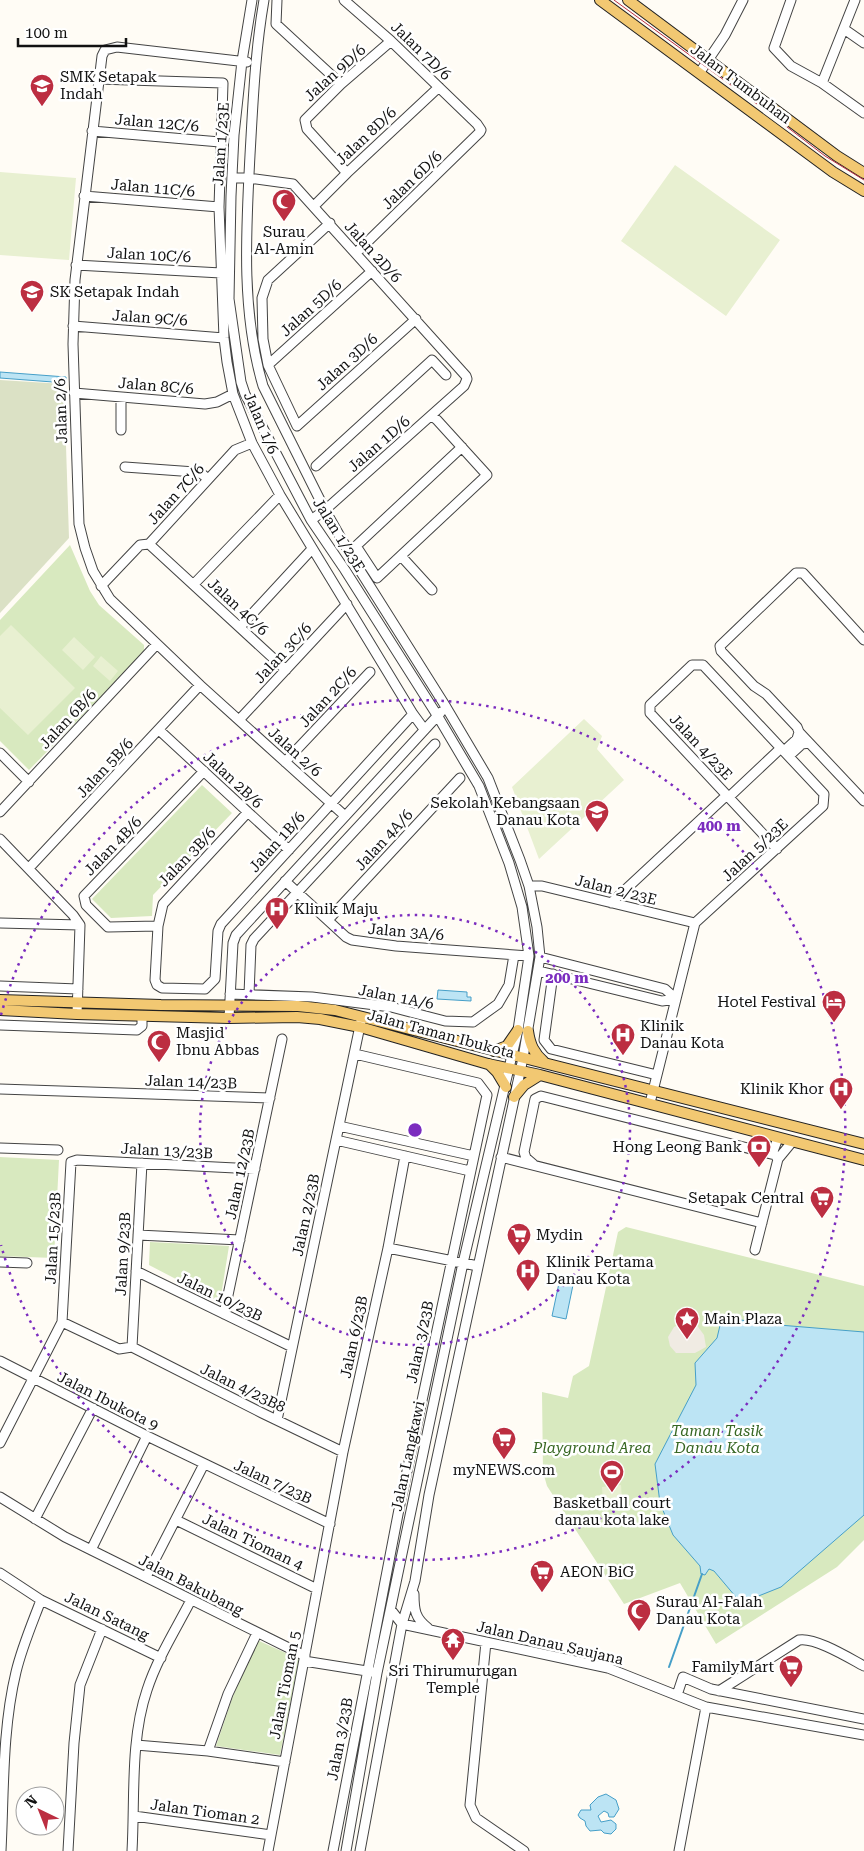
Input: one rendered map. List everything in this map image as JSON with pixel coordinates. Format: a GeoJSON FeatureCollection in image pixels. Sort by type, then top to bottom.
{"type":"FeatureCollection","features":[{"type":"Feature","properties":{"kind":"main road","name":"Jalan Tumbuhan"},"geometry":{"type":"LineString","coordinates":[[600,0],[833,172],[863,189]]}},
{"type":"Feature","properties":{"kind":"main road","name":"Jalan Tumbuhan"},"geometry":{"type":"LineString","coordinates":[[628,0],[862,173]]}},
{"type":"Feature","properties":{"kind":"main road"},"geometry":{"type":"LineString","coordinates":[[674,54],[685,58],[692,54],[692,49],[684,41]]}},
{"type":"Feature","properties":{"kind":"main road"},"geometry":{"type":"LineString","coordinates":[[719,87],[715,78],[718,73],[729,74]]}},
{"type":"Feature","properties":{"kind":"main road","name":"Jalan Taman Ibukota"},"geometry":{"type":"LineString","coordinates":[[0,1000],[314,1007],[362,1016],[493,1051],[864,1144]]}},
{"type":"Feature","properties":{"kind":"main road","name":"Jalan Taman Ibukota"},"geometry":{"type":"LineString","coordinates":[[0,1010],[142,1016],[308,1018],[360,1027],[488,1064],[650,1103],[864,1160]]}},
{"type":"Feature","properties":{"kind":"main road"},"geometry":{"type":"LineString","coordinates":[[493,1051],[507,1046],[523,1031],[534,1051],[545,1063]]}},
{"type":"Feature","properties":{"kind":"main road"},"geometry":{"type":"LineString","coordinates":[[488,1064],[497,1072],[506,1087]]}},
{"type":"Feature","properties":{"kind":"main road"},"geometry":{"type":"LineString","coordinates":[[514,1097],[524,1085],[540,1075]]}},
{"type":"Feature","properties":{"kind":"street","name":"Jalan 1/23E"},"geometry":{"type":"LineString","coordinates":[[252,0],[242,61],[234,135],[232,178],[229,299],[241,382],[245,394],[311,520],[345,570],[479,786],[509,863],[522,907],[529,956],[523,1031]]}},
{"type":"Feature","properties":{"kind":"street","name":"Jalan 1/23E"},"geometry":{"type":"LineString","coordinates":[[264,0],[255,62],[249,178],[248,298],[255,358],[263,386],[325,510],[354,561],[446,707],[488,778],[520,860],[529,886],[537,927],[540,957],[539,970],[515,1070]]}},
{"type":"Feature","properties":{"kind":"street"},"geometry":{"type":"LineString","coordinates":[[278,0],[276,24],[341,84]]}},
{"type":"Feature","properties":{"kind":"street","name":"Jalan 7D/6"},"geometry":{"type":"LineString","coordinates":[[344,0],[391,41],[477,124]]}},
{"type":"Feature","properties":{"kind":"street"},"geometry":{"type":"LineString","coordinates":[[700,72],[725,35],[743,0]]}},
{"type":"Feature","properties":{"kind":"street"},"geometry":{"type":"LineString","coordinates":[[791,0],[774,48],[791,66],[822,83],[864,114]]}},
{"type":"Feature","properties":{"kind":"street"},"geometry":{"type":"LineString","coordinates":[[822,83],[855,0]]}},
{"type":"Feature","properties":{"kind":"street"},"geometry":{"type":"LineString","coordinates":[[844,28],[864,42]]}},
{"type":"Feature","properties":{"kind":"street","name":"Jalan 9D/6"},"geometry":{"type":"LineString","coordinates":[[347,173],[307,129],[305,123],[307,117],[341,84],[391,41]]}},
{"type":"Feature","properties":{"kind":"street","name":"Jalan 2/6"},"geometry":{"type":"LineString","coordinates":[[255,62],[137,48],[110,48],[105,50],[102,56],[76,264],[73,326],[79,524],[84,548],[101,586],[110,599],[200,685],[344,815]]}},
{"type":"Feature","properties":{"kind":"street","name":"Jalan 1/6"},"geometry":{"type":"LineString","coordinates":[[98,78],[223,83],[219,207],[221,272],[224,338],[233,394],[252,443],[280,495],[424,730]]}},
{"type":"Feature","properties":{"kind":"street","name":"Jalan 8D/6"},"geometry":{"type":"LineString","coordinates":[[314,206],[439,88]]}},
{"type":"Feature","properties":{"kind":"street","name":"Jalan 6D/6"},"geometry":{"type":"LineString","coordinates":[[356,253],[480,132],[481,130],[477,124]]}},
{"type":"Feature","properties":{"kind":"street","name":"Jalan 12C/6"},"geometry":{"type":"LineString","coordinates":[[92,131],[220,142]]}},
{"type":"Feature","properties":{"kind":"street","name":"Jalan 2D/6"},"geometry":{"type":"LineString","coordinates":[[232,178],[249,178],[293,184],[465,373],[467,379],[464,386]]}},
{"type":"Feature","properties":{"kind":"street","name":"Jalan 11C/6"},"geometry":{"type":"LineString","coordinates":[[84,196],[219,207]]}},
{"type":"Feature","properties":{"kind":"street"},"geometry":{"type":"LineString","coordinates":[[268,365],[263,339],[262,298],[268,280],[330,223]]}},
{"type":"Feature","properties":{"kind":"street","name":"Jalan 10C/6"},"geometry":{"type":"LineString","coordinates":[[76,264],[221,272]]}},
{"type":"Feature","properties":{"kind":"street","name":"Jalan 5D/6"},"geometry":{"type":"LineString","coordinates":[[268,365],[372,271]]}},
{"type":"Feature","properties":{"kind":"street","name":"Jalan 3D/6"},"geometry":{"type":"LineString","coordinates":[[268,365],[297,426],[416,319]]}},
{"type":"Feature","properties":{"kind":"street","name":"Jalan 9C/6"},"geometry":{"type":"LineString","coordinates":[[73,326],[224,338]]}},
{"type":"Feature","properties":{"kind":"street"},"geometry":{"type":"LineString","coordinates":[[316,466],[432,360],[446,375]]}},
{"type":"Feature","properties":{"kind":"street","name":"Jalan 1D/6"},"geometry":{"type":"LineString","coordinates":[[311,520],[325,510],[464,386]]}},
{"type":"Feature","properties":{"kind":"street","name":"Jalan 8C/6"},"geometry":{"type":"LineString","coordinates":[[74,393],[209,404],[233,394]]}},
{"type":"Feature","properties":{"kind":"street"},"geometry":{"type":"LineString","coordinates":[[121,397],[121,430]]}},
{"type":"Feature","properties":{"kind":"street"},"geometry":{"type":"LineString","coordinates":[[432,416],[462,447],[488,475],[377,578],[356,546],[462,447]]}},
{"type":"Feature","properties":{"kind":"street","name":"Jalan 7C/6"},"geometry":{"type":"LineString","coordinates":[[101,586],[140,545],[149,544],[235,450],[252,443]]}},
{"type":"Feature","properties":{"kind":"street"},"geometry":{"type":"LineString","coordinates":[[125,466],[195,472],[202,474],[208,479]]}},
{"type":"Feature","properties":{"kind":"street","name":"Jalan 4C/6"},"geometry":{"type":"LineString","coordinates":[[194,584],[280,495]]}},
{"type":"Feature","properties":{"kind":"street","name":"Jalan 4C/6"},"geometry":{"type":"LineString","coordinates":[[149,544],[286,670]]}},
{"type":"Feature","properties":{"kind":"street"},"geometry":{"type":"LineString","coordinates":[[240,627],[312,549]]}},
{"type":"Feature","properties":{"kind":"street"},"geometry":{"type":"LineString","coordinates":[[401,556],[432,590]]}},
{"type":"Feature","properties":{"kind":"street"},"geometry":{"type":"LineString","coordinates":[[864,640],[803,574],[796,573],[720,646],[721,651],[797,727],[799,732],[864,801]]}},
{"type":"Feature","properties":{"kind":"street","name":"Jalan 3C/6"},"geometry":{"type":"LineString","coordinates":[[240,720],[346,604]]}},
{"type":"Feature","properties":{"kind":"street","name":"Jalan 6B/6"},"geometry":{"type":"LineString","coordinates":[[0,812],[157,644]]}},
{"type":"Feature","properties":{"kind":"street","name":"Jalan 5/23E"},"geometry":{"type":"LineString","coordinates":[[692,665],[703,665],[824,794],[823,806],[695,923]]}},
{"type":"Feature","properties":{"kind":"street","name":"Jalan 4/23E"},"geometry":{"type":"LineString","coordinates":[[692,665],[650,705],[650,713],[777,848]]}},
{"type":"Feature","properties":{"kind":"street","name":"Jalan 2C/6"},"geometry":{"type":"LineString","coordinates":[[285,762],[370,672]]}},
{"type":"Feature","properties":{"kind":"street","name":"Jalan 5B/6"},"geometry":{"type":"LineString","coordinates":[[29,868],[200,685]]}},
{"type":"Feature","properties":{"kind":"street"},"geometry":{"type":"LineString","coordinates":[[229,1018],[233,943],[236,935],[344,815],[446,707]]}},
{"type":"Feature","properties":{"kind":"street","name":"Jalan 1B/6"},"geometry":{"type":"LineString","coordinates":[[188,989],[205,989],[215,979],[218,931],[221,924],[413,714]]}},
{"type":"Feature","properties":{"kind":"street","name":"Jalan 2B/6"},"geometry":{"type":"LineString","coordinates":[[159,730],[289,850]]}},
{"type":"Feature","properties":{"kind":"street"},"geometry":{"type":"LineString","coordinates":[[611,903],[728,796],[785,752],[797,739],[799,732]]}},
{"type":"Feature","properties":{"kind":"street"},"geometry":{"type":"LineString","coordinates":[[785,752],[802,744],[809,743]]}},
{"type":"Feature","properties":{"kind":"street"},"geometry":{"type":"LineString","coordinates":[[249,994],[251,945],[254,939],[436,744]]}},
{"type":"Feature","properties":{"kind":"street"},"geometry":{"type":"LineString","coordinates":[[0,753],[29,782]]}},
{"type":"Feature","properties":{"kind":"street","name":"Jalan 4B/6"},"geometry":{"type":"LineString","coordinates":[[158,926],[108,927],[86,905],[84,896],[204,771]]}},
{"type":"Feature","properties":{"kind":"street","name":"Jalan 4A/6"},"geometry":{"type":"LineString","coordinates":[[328,920],[460,778]]}},
{"type":"Feature","properties":{"kind":"street","name":"Jalan 3B/6"},"geometry":{"type":"LineString","coordinates":[[188,989],[162,988],[154,980],[158,926],[163,904],[165,899],[248,812]]}},
{"type":"Feature","properties":{"kind":"street"},"geometry":{"type":"LineString","coordinates":[[0,840],[74,915],[80,925],[78,1014]]}},
{"type":"Feature","properties":{"kind":"street","name":"Jalan 3A/6"},"geometry":{"type":"LineString","coordinates":[[285,880],[352,940],[396,946],[529,956]]}},
{"type":"Feature","properties":{"kind":"street","name":"Jalan 2/23E"},"geometry":{"type":"LineString","coordinates":[[529,886],[542,886],[695,923]]}},
{"type":"Feature","properties":{"kind":"street"},"geometry":{"type":"LineString","coordinates":[[0,923],[80,925]]}},
{"type":"Feature","properties":{"kind":"street"},"geometry":{"type":"LineString","coordinates":[[650,1103],[695,923]]}},
{"type":"Feature","properties":{"kind":"street","name":"Jalan 1A/6"},"geometry":{"type":"LineString","coordinates":[[230,994],[312,997],[391,1007],[445,1021],[473,1022],[498,1004],[509,985],[514,955]]}},
{"type":"Feature","properties":{"kind":"street"},"geometry":{"type":"LineString","coordinates":[[540,957],[665,989],[676,999]]}},
{"type":"Feature","properties":{"kind":"street"},"geometry":{"type":"LineString","coordinates":[[539,970],[662,1002],[676,999]]}},
{"type":"Feature","properties":{"kind":"street"},"geometry":{"type":"LineString","coordinates":[[552,974],[544,1040],[551,1049],[657,1075]]}},
{"type":"Feature","properties":{"kind":"street"},"geometry":{"type":"LineString","coordinates":[[0,986],[78,989]]}},
{"type":"Feature","properties":{"kind":"street"},"geometry":{"type":"LineString","coordinates":[[0,1025],[137,1030],[142,1026],[142,1016]]}},
{"type":"Feature","properties":{"kind":"street","name":"Jalan 2/23B"},"geometry":{"type":"LineString","coordinates":[[277,1420],[362,1016]]}},
{"type":"Feature","properties":{"kind":"street","name":"Jalan 12/23B"},"geometry":{"type":"LineString","coordinates":[[224,1314],[282,1039]]}},
{"type":"Feature","properties":{"kind":"street","name":"Jalan 3/23B"},"geometry":{"type":"LineString","coordinates":[[333,1851],[367,1670],[487,1095],[478,1083],[355,1054]]}},
{"type":"Feature","properties":{"kind":"street","name":"Jalan Langkawi"},"geometry":{"type":"LineString","coordinates":[[346,1851],[377,1673],[464,1263],[506,1087],[515,1070]]}},
{"type":"Feature","properties":{"kind":"street","name":"Jalan Langkawi"},"geometry":{"type":"LineString","coordinates":[[360,1851],[402,1624],[415,1581],[429,1495],[514,1097],[515,1070]]}},
{"type":"Feature","properties":{"kind":"street","name":"Jalan 14/23B"},"geometry":{"type":"LineString","coordinates":[[0,1089],[270,1098]]}},
{"type":"Feature","properties":{"kind":"street"},"geometry":{"type":"LineString","coordinates":[[532,1164],[526,1158],[524,1152],[535,1099],[541,1096],[775,1157]]}},
{"type":"Feature","properties":{"kind":"street"},"geometry":{"type":"LineString","coordinates":[[339,1126],[474,1156]]}},
{"type":"Feature","properties":{"kind":"street"},"geometry":{"type":"LineString","coordinates":[[755,1250],[778,1138]]}},
{"type":"Feature","properties":{"kind":"street"},"geometry":{"type":"LineString","coordinates":[[336,1140],[470,1170]]}},
{"type":"Feature","properties":{"kind":"street"},"geometry":{"type":"LineString","coordinates":[[775,1157],[792,1142]]}},
{"type":"Feature","properties":{"kind":"street"},"geometry":{"type":"LineString","coordinates":[[0,1148],[58,1150]]}},
{"type":"Feature","properties":{"kind":"street"},"geometry":{"type":"LineString","coordinates":[[502,1154],[524,1152]]}},
{"type":"Feature","properties":{"kind":"street"},"geometry":{"type":"LineString","coordinates":[[502,1154],[532,1164],[762,1223]]}},
{"type":"Feature","properties":{"kind":"street","name":"Jalan 6/23B"},"geometry":{"type":"LineString","coordinates":[[330,1524],[388,1248],[405,1156]]}},
{"type":"Feature","properties":{"kind":"street","name":"Jalan 13/23B"},"geometry":{"type":"LineString","coordinates":[[78,1160],[255,1169]]}},
{"type":"Feature","properties":{"kind":"street","name":"Jalan 15/23B"},"geometry":{"type":"LineString","coordinates":[[62,1322],[71,1167],[72,1162],[78,1160]]}},
{"type":"Feature","properties":{"kind":"street","name":"Jalan 9/23B"},"geometry":{"type":"LineString","coordinates":[[132,1347],[142,1163]]}},
{"type":"Feature","properties":{"kind":"street"},"geometry":{"type":"LineString","coordinates":[[138,1236],[240,1240]]}},
{"type":"Feature","properties":{"kind":"street"},"geometry":{"type":"LineString","coordinates":[[388,1248],[478,1266]]}},
{"type":"Feature","properties":{"kind":"street"},"geometry":{"type":"LineString","coordinates":[[0,1262],[27,1263]]}},
{"type":"Feature","properties":{"kind":"street","name":"Jalan 10/23B"},"geometry":{"type":"LineString","coordinates":[[136,1271],[292,1347]]}},
{"type":"Feature","properties":{"kind":"street"},"geometry":{"type":"LineString","coordinates":[[0,1443],[62,1322]]}},
{"type":"Feature","properties":{"kind":"street","name":"Jalan 4/23B8"},"geometry":{"type":"LineString","coordinates":[[62,1322],[119,1349],[132,1347],[344,1452]]}},
{"type":"Feature","properties":{"kind":"street","name":"Jalan Ibukota 9"},"geometry":{"type":"LineString","coordinates":[[0,1361],[204,1464]]}},
{"type":"Feature","properties":{"kind":"street"},"geometry":{"type":"LineString","coordinates":[[35,1519],[93,1408]]}},
{"type":"Feature","properties":{"kind":"street"},"geometry":{"type":"LineString","coordinates":[[91,1550],[146,1436]]}},
{"type":"Feature","properties":{"kind":"street"},"geometry":{"type":"LineString","coordinates":[[146,1578],[204,1464]]}},
{"type":"Feature","properties":{"kind":"street","name":"Jalan 7/23B"},"geometry":{"type":"LineString","coordinates":[[204,1464],[330,1524]]}},
{"type":"Feature","properties":{"kind":"street","name":"Jalan Bakubang"},"geometry":{"type":"LineString","coordinates":[[0,1496],[65,1537],[304,1658],[377,1673]]}},
{"type":"Feature","properties":{"kind":"street","name":"Jalan Tioman 4"},"geometry":{"type":"LineString","coordinates":[[176,1520],[317,1589]]}},
{"type":"Feature","properties":{"kind":"street","name":"Jalan Tioman 5"},"geometry":{"type":"LineString","coordinates":[[268,1851],[330,1524]]}},
{"type":"Feature","properties":{"kind":"street","name":"Jalan Satang"},"geometry":{"type":"LineString","coordinates":[[0,1573],[41,1600],[160,1658]]}},
{"type":"Feature","properties":{"kind":"street"},"geometry":{"type":"LineString","coordinates":[[415,1581],[414,1609],[417,1618],[430,1630]]}},
{"type":"Feature","properties":{"kind":"street"},"geometry":{"type":"LineString","coordinates":[[1,1851],[8,1727],[16,1673],[26,1637],[41,1600]]}},
{"type":"Feature","properties":{"kind":"street"},"geometry":{"type":"LineString","coordinates":[[132,1851],[136,1745],[147,1690],[160,1658],[191,1600]]}},
{"type":"Feature","properties":{"kind":"street"},"geometry":{"type":"LineString","coordinates":[[385,1635],[402,1624],[391,1610]]}},
{"type":"Feature","properties":{"kind":"street","name":"Jalan Danau Saujana"},"geometry":{"type":"LineString","coordinates":[[402,1624],[608,1668],[706,1707],[864,1735]]}},
{"type":"Feature","properties":{"kind":"street"},"geometry":{"type":"LineString","coordinates":[[68,1851],[74,1743],[80,1685],[102,1629]]}},
{"type":"Feature","properties":{"kind":"street"},"geometry":{"type":"LineString","coordinates":[[208,1750],[228,1694],[257,1633]]}},
{"type":"Feature","properties":{"kind":"street"},"geometry":{"type":"LineString","coordinates":[[719,1691],[803,1639],[816,1642],[864,1666]]}},
{"type":"Feature","properties":{"kind":"street"},"geometry":{"type":"LineString","coordinates":[[486,1642],[470,1805],[476,1818],[524,1851]]}},
{"type":"Feature","properties":{"kind":"street"},"geometry":{"type":"LineString","coordinates":[[677,1695],[683,1677],[719,1691],[864,1719]]}},
{"type":"Feature","properties":{"kind":"street"},"geometry":{"type":"LineString","coordinates":[[679,1851],[706,1707]]}},
{"type":"Feature","properties":{"kind":"street"},"geometry":{"type":"LineString","coordinates":[[136,1745],[208,1750],[285,1762]]}},
{"type":"Feature","properties":{"kind":"street","name":"Jalan Tioman 2"},"geometry":{"type":"LineString","coordinates":[[134,1816],[271,1835]]}},
{"type":"Feature","properties":{"kind":"green space"},"geometry":{"type":"Polygon","coordinates":[[[675,165],[780,240],[726,316],[621,241],[675,165]]]}},
{"type":"Feature","properties":{"kind":"green space"},"geometry":{"type":"Polygon","coordinates":[[[0,172],[76,178],[69,260],[0,255],[0,172]]]}},
{"type":"Feature","properties":{"kind":"green space"},"geometry":{"type":"Polygon","coordinates":[[[0,380],[64,384],[69,538],[0,613],[0,380]]]}},
{"type":"Feature","properties":{"kind":"green space"},"geometry":{"type":"Polygon","coordinates":[[[70,545],[90,591],[99,605],[144,645],[144,653],[29,770],[0,741],[0,620],[70,545]]]}},
{"type":"Feature","properties":{"kind":"green space"},"geometry":{"type":"Polygon","coordinates":[[[11,625],[75,688],[28,735],[0,708],[0,636],[11,625]]]}},
{"type":"Feature","properties":{"kind":"green space"},"geometry":{"type":"Polygon","coordinates":[[[74,637],[95,657],[83,670],[62,650],[74,637]]]}},
{"type":"Feature","properties":{"kind":"green space"},"geometry":{"type":"Polygon","coordinates":[[[101,656],[118,671],[110,681],[93,666],[101,656]]]}},
{"type":"Feature","properties":{"kind":"green space"},"geometry":{"type":"Polygon","coordinates":[[[584,719],[602,736],[597,749],[624,780],[539,859],[512,787],[584,719]]]}},
{"type":"Feature","properties":{"kind":"green space"},"geometry":{"type":"Polygon","coordinates":[[[202,785],[232,813],[153,895],[152,916],[111,918],[92,899],[202,785]]]}},
{"type":"Feature","properties":{"kind":"green space"},"geometry":{"type":"Polygon","coordinates":[[[0,1157],[59,1160],[54,1258],[0,1256],[0,1157]]]}},
{"type":"Feature","properties":{"kind":"green space","name":"Taman Tasik Danau Kota"},"geometry":{"type":"Polygon","coordinates":[[[626,1227],[864,1286],[864,1540],[837,1567],[716,1644],[680,1583],[624,1604],[547,1486],[543,1472],[542,1392],[568,1398],[573,1376],[589,1366],[618,1232],[626,1227]]]}},
{"type":"Feature","properties":{"kind":"green space"},"geometry":{"type":"Polygon","coordinates":[[[150,1242],[229,1246],[220,1302],[149,1265],[150,1242]]]}},
{"type":"Feature","properties":{"kind":"green space","name":"Basketball court danau kota lake"},"geometry":{"type":"Polygon","coordinates":[[[621,1485],[622,1499],[603,1502],[602,1487],[621,1485]]]}},
{"type":"Feature","properties":{"kind":"green space"},"geometry":{"type":"Polygon","coordinates":[[[257,1640],[299,1659],[280,1755],[216,1746],[233,1696],[257,1640]]]}},
{"type":"Feature","properties":{"kind":"shaded area","name":"Main Plaza"},"geometry":{"type":"Polygon","coordinates":[[[685,1322],[696,1324],[704,1335],[706,1347],[695,1353],[676,1353],[670,1346],[668,1337],[674,1327],[685,1322]]]}},
{"type":"Feature","properties":{"kind":"water"},"geometry":{"type":"Polygon","coordinates":[[[0,372],[66,377],[66,383],[0,378],[0,372]]]}},
{"type":"Feature","properties":{"kind":"water"},"geometry":{"type":"Polygon","coordinates":[[[438,990],[467,992],[467,997],[471,997],[471,1001],[437,999],[438,990]]]}},
{"type":"Feature","properties":{"kind":"water"},"geometry":{"type":"Polygon","coordinates":[[[559,1283],[573,1285],[566,1319],[552,1316],[559,1283]]]}},
{"type":"Feature","properties":{"kind":"water"},"geometry":{"type":"Polygon","coordinates":[[[722,1317],[767,1324],[864,1332],[864,1515],[781,1587],[741,1603],[714,1571],[709,1569],[705,1575],[701,1574],[700,1566],[673,1535],[660,1503],[655,1464],[696,1385],[695,1363],[717,1338],[722,1317]]]}},
{"type":"Feature","properties":{"kind":"water"},"geometry":{"type":"Polygon","coordinates":[[[606,1794],[616,1800],[619,1809],[614,1817],[609,1817],[608,1813],[604,1811],[598,1816],[601,1822],[611,1820],[616,1824],[616,1829],[611,1834],[604,1833],[601,1830],[590,1831],[585,1821],[578,1815],[581,1810],[591,1810],[590,1805],[598,1797],[606,1794]]]}},
{"type":"Feature","properties":{"kind":"waterway"},"geometry":{"type":"LineString","coordinates":[[669,1667],[702,1574]]}},
{"type":"Feature","properties":{"kind":"tram line"},"geometry":{"type":"LineString","coordinates":[[614,0],[825,156],[864,180]]}},
{"type":"Feature","properties":{"kind":"place","name":"SMK Setapak Indah"},"geometry":{"type":"Point","coordinates":[42,107]}},
{"type":"Feature","properties":{"kind":"place","name":"Surau Al-Amin"},"geometry":{"type":"Point","coordinates":[284,222]}},
{"type":"Feature","properties":{"kind":"place","name":"SK Setapak Indah"},"geometry":{"type":"Point","coordinates":[32,313]}},
{"type":"Feature","properties":{"kind":"place","name":"Sekolah Kebangsaan Danau Kota"},"geometry":{"type":"Point","coordinates":[597,833]}},
{"type":"Feature","properties":{"kind":"place","name":"Klinik Maju"},"geometry":{"type":"Point","coordinates":[277,930]}},
{"type":"Feature","properties":{"kind":"place","name":"Hotel Festival"},"geometry":{"type":"Point","coordinates":[834,1023]}},
{"type":"Feature","properties":{"kind":"place","name":"Klinik Danau Kota"},"geometry":{"type":"Point","coordinates":[623,1056]}},
{"type":"Feature","properties":{"kind":"place","name":"Masjid Ibnu Abbas"},"geometry":{"type":"Point","coordinates":[159,1063]}},
{"type":"Feature","properties":{"kind":"place","name":"Klinik Khor"},"geometry":{"type":"Point","coordinates":[841,1110]}},
{"type":"Feature","properties":{"kind":"place","name":"Hong Leong Bank"},"geometry":{"type":"Point","coordinates":[759,1168]}},
{"type":"Feature","properties":{"kind":"place","name":"Setapak Central"},"geometry":{"type":"Point","coordinates":[822,1219]}},
{"type":"Feature","properties":{"kind":"place","name":"Mydin"},"geometry":{"type":"Point","coordinates":[519,1256]}},
{"type":"Feature","properties":{"kind":"place","name":"Klinik Pertama Danau Kota"},"geometry":{"type":"Point","coordinates":[528,1292]}},
{"type":"Feature","properties":{"kind":"place","name":"Main Plaza"},"geometry":{"type":"Point","coordinates":[687,1340]}},
{"type":"Feature","properties":{"kind":"place","name":"myNEWS.com"},"geometry":{"type":"Point","coordinates":[504,1460]}},
{"type":"Feature","properties":{"kind":"place","name":"Basketball court danau kota lake"},"geometry":{"type":"Point","coordinates":[612,1493]}},
{"type":"Feature","properties":{"kind":"place","name":"AEON BiG"},"geometry":{"type":"Point","coordinates":[542,1593]}},
{"type":"Feature","properties":{"kind":"place","name":"Surau Al-Falah Danau Kota"},"geometry":{"type":"Point","coordinates":[639,1632]}},
{"type":"Feature","properties":{"kind":"place","name":"Sri Thirumurugan Temple"},"geometry":{"type":"Point","coordinates":[453,1661]}},
{"type":"Feature","properties":{"kind":"place","name":"FamilyMart"},"geometry":{"type":"Point","coordinates":[791,1688]}},
{"type":"Feature","properties":{"kind":"park label","name":"Playground Area"},"geometry":{"type":"Point","coordinates":[592,1448]}}]}
